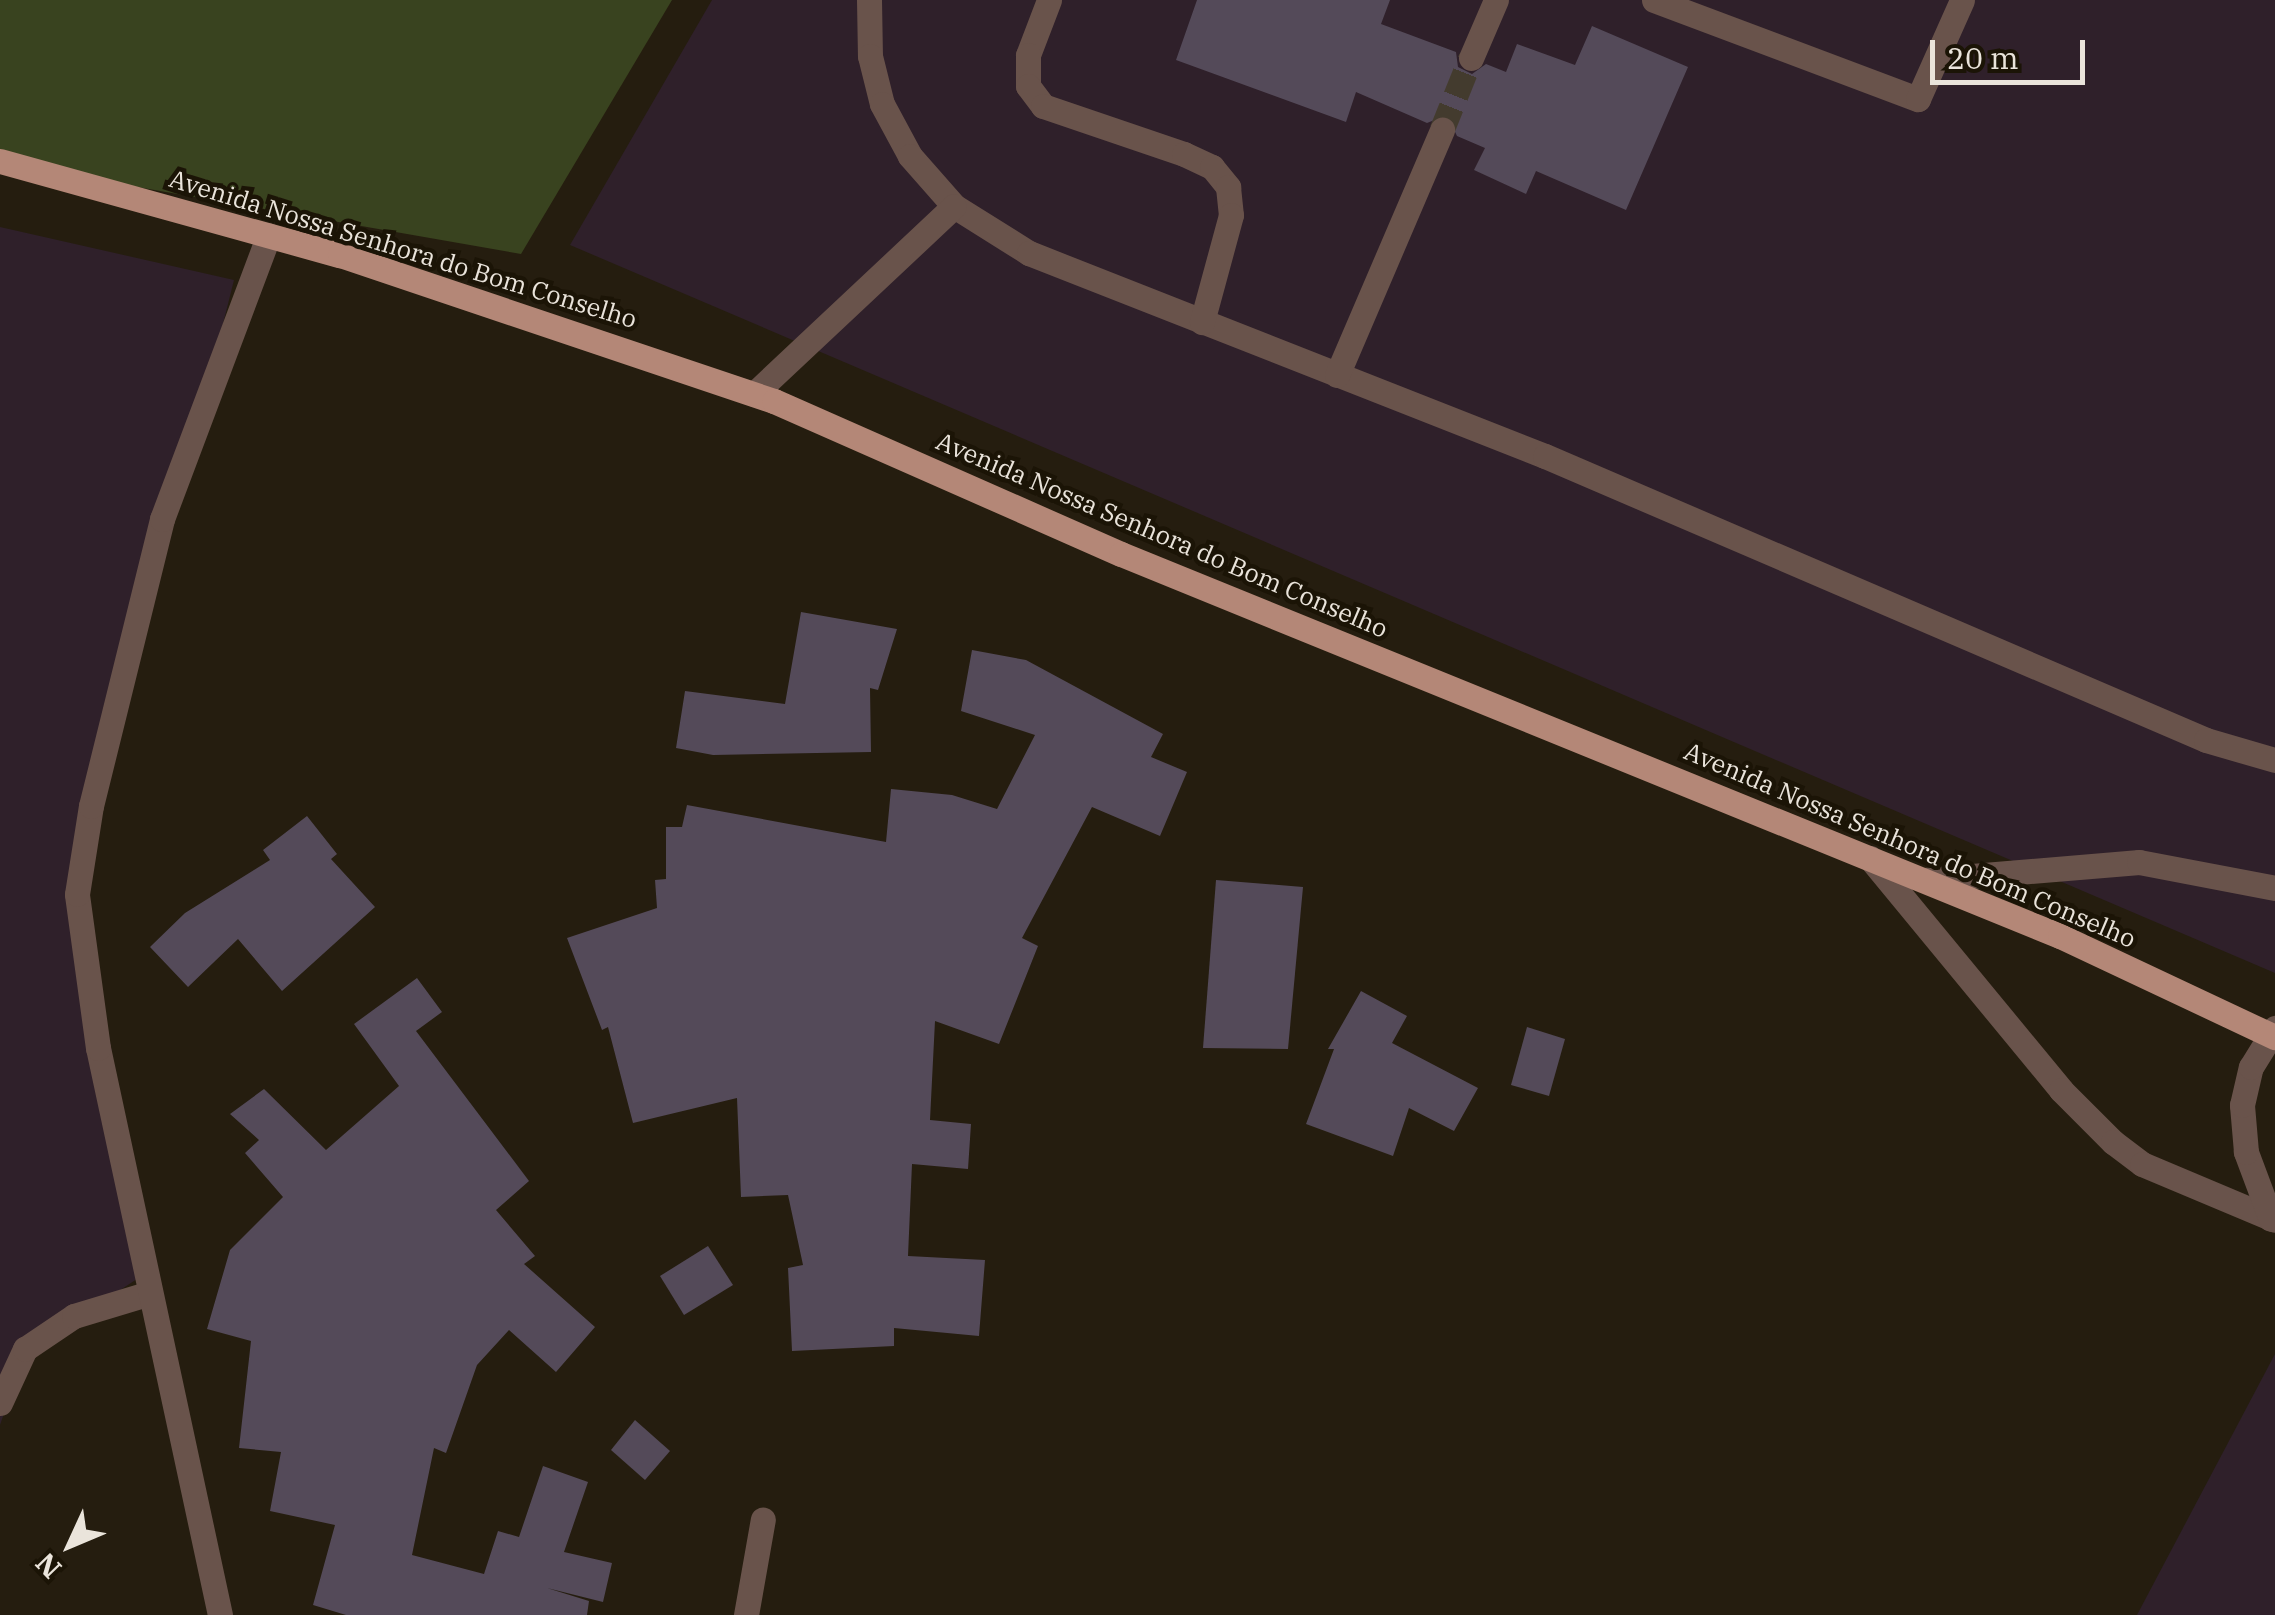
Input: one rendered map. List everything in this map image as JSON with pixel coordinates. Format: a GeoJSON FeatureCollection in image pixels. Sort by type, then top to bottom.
{"type":"FeatureCollection","features":[{"type":"Feature","properties":{"kind":"main road","name":"Avenida Nossa Senhora do Bom Conselho"},"geometry":{"type":"LineString","coordinates":[[0,161],[268,235],[754,394],[1121,554],[1924,880],[2273,1033]]}},
{"type":"Feature","properties":{"kind":"street"},"geometry":{"type":"LineString","coordinates":[[869,0],[870,56],[882,104],[910,156],[954,206],[1029,253],[1544,456],[2206,740],[2275,760]]}},
{"type":"Feature","properties":{"kind":"street"},"geometry":{"type":"LineString","coordinates":[[1048,0],[1028,55],[1028,86],[1042,106],[1184,154],[1212,167],[1228,187],[1231,215],[1202,322]]}},
{"type":"Feature","properties":{"kind":"street"},"geometry":{"type":"LineString","coordinates":[[1471,58],[1496,0]]}},
{"type":"Feature","properties":{"kind":"street"},"geometry":{"type":"LineString","coordinates":[[1654,0],[1918,98],[1962,0]]}},
{"type":"Feature","properties":{"kind":"street"},"geometry":{"type":"LineString","coordinates":[[1337,375],[1442,130]]}},
{"type":"Feature","properties":{"kind":"street"},"geometry":{"type":"LineString","coordinates":[[754,394],[954,206]]}},
{"type":"Feature","properties":{"kind":"street"},"geometry":{"type":"LineString","coordinates":[[220,1615],[146,1294],[89,1004],[77,894],[88,818],[162,519],[268,235]]}},
{"type":"Feature","properties":{"kind":"street"},"geometry":{"type":"LineString","coordinates":[[1870,858],[2050,1077],[2113,1142],[2142,1164],[2273,1220]]}},
{"type":"Feature","properties":{"kind":"street"},"geometry":{"type":"LineString","coordinates":[[1924,880],[2139,862],[2275,888]]}},
{"type":"Feature","properties":{"kind":"street"},"geometry":{"type":"LineString","coordinates":[[2273,1033],[2247,1076],[2242,1116],[2246,1152],[2273,1220]]}},
{"type":"Feature","properties":{"kind":"street"},"geometry":{"type":"LineString","coordinates":[[0,1403],[25,1349],[74,1316],[146,1294]]}},
{"type":"Feature","properties":{"kind":"street"},"geometry":{"type":"LineString","coordinates":[[746,1615],[763,1519]]}},
{"type":"Feature","properties":{"kind":"shaded area"},"geometry":{"type":"Polygon","coordinates":[[[712,0],[2275,0],[2275,973],[570,245],[712,0]]]}},
{"type":"Feature","properties":{"kind":"shaded area"},"geometry":{"type":"Polygon","coordinates":[[[0,227],[234,280],[83,883],[149,1271],[25,1353],[0,1425],[0,227]]]}},
{"type":"Feature","properties":{"kind":"shaded area"},"geometry":{"type":"Polygon","coordinates":[[[2275,1354],[2275,1615],[2137,1615],[2275,1354]]]}},
{"type":"Feature","properties":{"kind":"green space"},"geometry":{"type":"Polygon","coordinates":[[[0,0],[672,0],[521,254],[0,163],[0,0]]]}},
{"type":"Feature","properties":{"kind":"building"},"geometry":{"type":"Polygon","coordinates":[[[1197,0],[1390,0],[1381,24],[1456,52],[1458,67],[1472,74],[1486,64],[1506,72],[1517,44],[1575,65],[1592,26],[1688,67],[1626,210],[1536,171],[1526,194],[1474,170],[1485,148],[1457,136],[1447,115],[1427,123],[1356,92],[1346,122],[1176,60],[1197,0]]]}},
{"type":"Feature","properties":{"kind":"building"},"geometry":{"type":"Polygon","coordinates":[[[801,612],[897,629],[878,690],[870,688],[871,752],[713,755],[676,748],[685,691],[785,704],[801,612]]]}},
{"type":"Feature","properties":{"kind":"building"},"geometry":{"type":"Polygon","coordinates":[[[972,650],[1026,660],[1163,734],[1151,757],[1187,772],[1160,836],[1092,807],[1022,938],[1038,946],[999,1044],[935,1021],[930,1120],[971,1124],[968,1169],[912,1164],[908,1256],[985,1260],[979,1336],[894,1328],[894,1346],[792,1351],[788,1268],[803,1265],[788,1195],[741,1197],[737,1098],[633,1123],[608,1027],[602,1030],[567,938],[657,908],[655,880],[666,879],[666,827],[682,827],[687,805],[886,842],[891,789],[952,795],[997,809],[1035,735],[961,711],[972,650]]]}},
{"type":"Feature","properties":{"kind":"building"},"geometry":{"type":"Polygon","coordinates":[[[307,816],[337,854],[331,859],[375,907],[282,991],[238,939],[188,987],[150,947],[185,913],[270,860],[263,850],[307,816]]]}},
{"type":"Feature","properties":{"kind":"building"},"geometry":{"type":"Polygon","coordinates":[[[1216,880],[1303,887],[1288,1049],[1203,1048],[1216,880]]]}},
{"type":"Feature","properties":{"kind":"building"},"geometry":{"type":"Polygon","coordinates":[[[417,978],[442,1012],[416,1031],[529,1181],[496,1210],[535,1256],[524,1264],[595,1327],[556,1372],[509,1330],[477,1365],[446,1453],[434,1448],[412,1555],[484,1574],[498,1531],[519,1537],[543,1466],[588,1482],[564,1552],[612,1563],[603,1602],[547,1588],[589,1601],[587,1615],[346,1615],[313,1605],[335,1525],[270,1511],[281,1452],[239,1448],[251,1341],[207,1329],[230,1250],[283,1197],[245,1153],[259,1140],[230,1114],[264,1089],[326,1150],[399,1086],[354,1024],[417,978]]]}},
{"type":"Feature","properties":{"kind":"building"},"geometry":{"type":"Polygon","coordinates":[[[1361,991],[1407,1016],[1392,1043],[1478,1088],[1454,1131],[1409,1108],[1393,1156],[1306,1124],[1334,1049],[1328,1049],[1361,991]]]}},
{"type":"Feature","properties":{"kind":"building"},"geometry":{"type":"Polygon","coordinates":[[[1527,1027],[1565,1039],[1549,1096],[1511,1085],[1527,1027]]]}},
{"type":"Feature","properties":{"kind":"building"},"geometry":{"type":"Polygon","coordinates":[[[708,1246],[733,1285],[684,1315],[660,1276],[708,1246]]]}},
{"type":"Feature","properties":{"kind":"building"},"geometry":{"type":"Polygon","coordinates":[[[635,1420],[670,1451],[645,1480],[611,1450],[635,1420]]]}},
{"type":"Feature","properties":{"kind":"tunnel"},"geometry":{"type":"LineString","coordinates":[[1442,130],[1471,58]]}}]}
